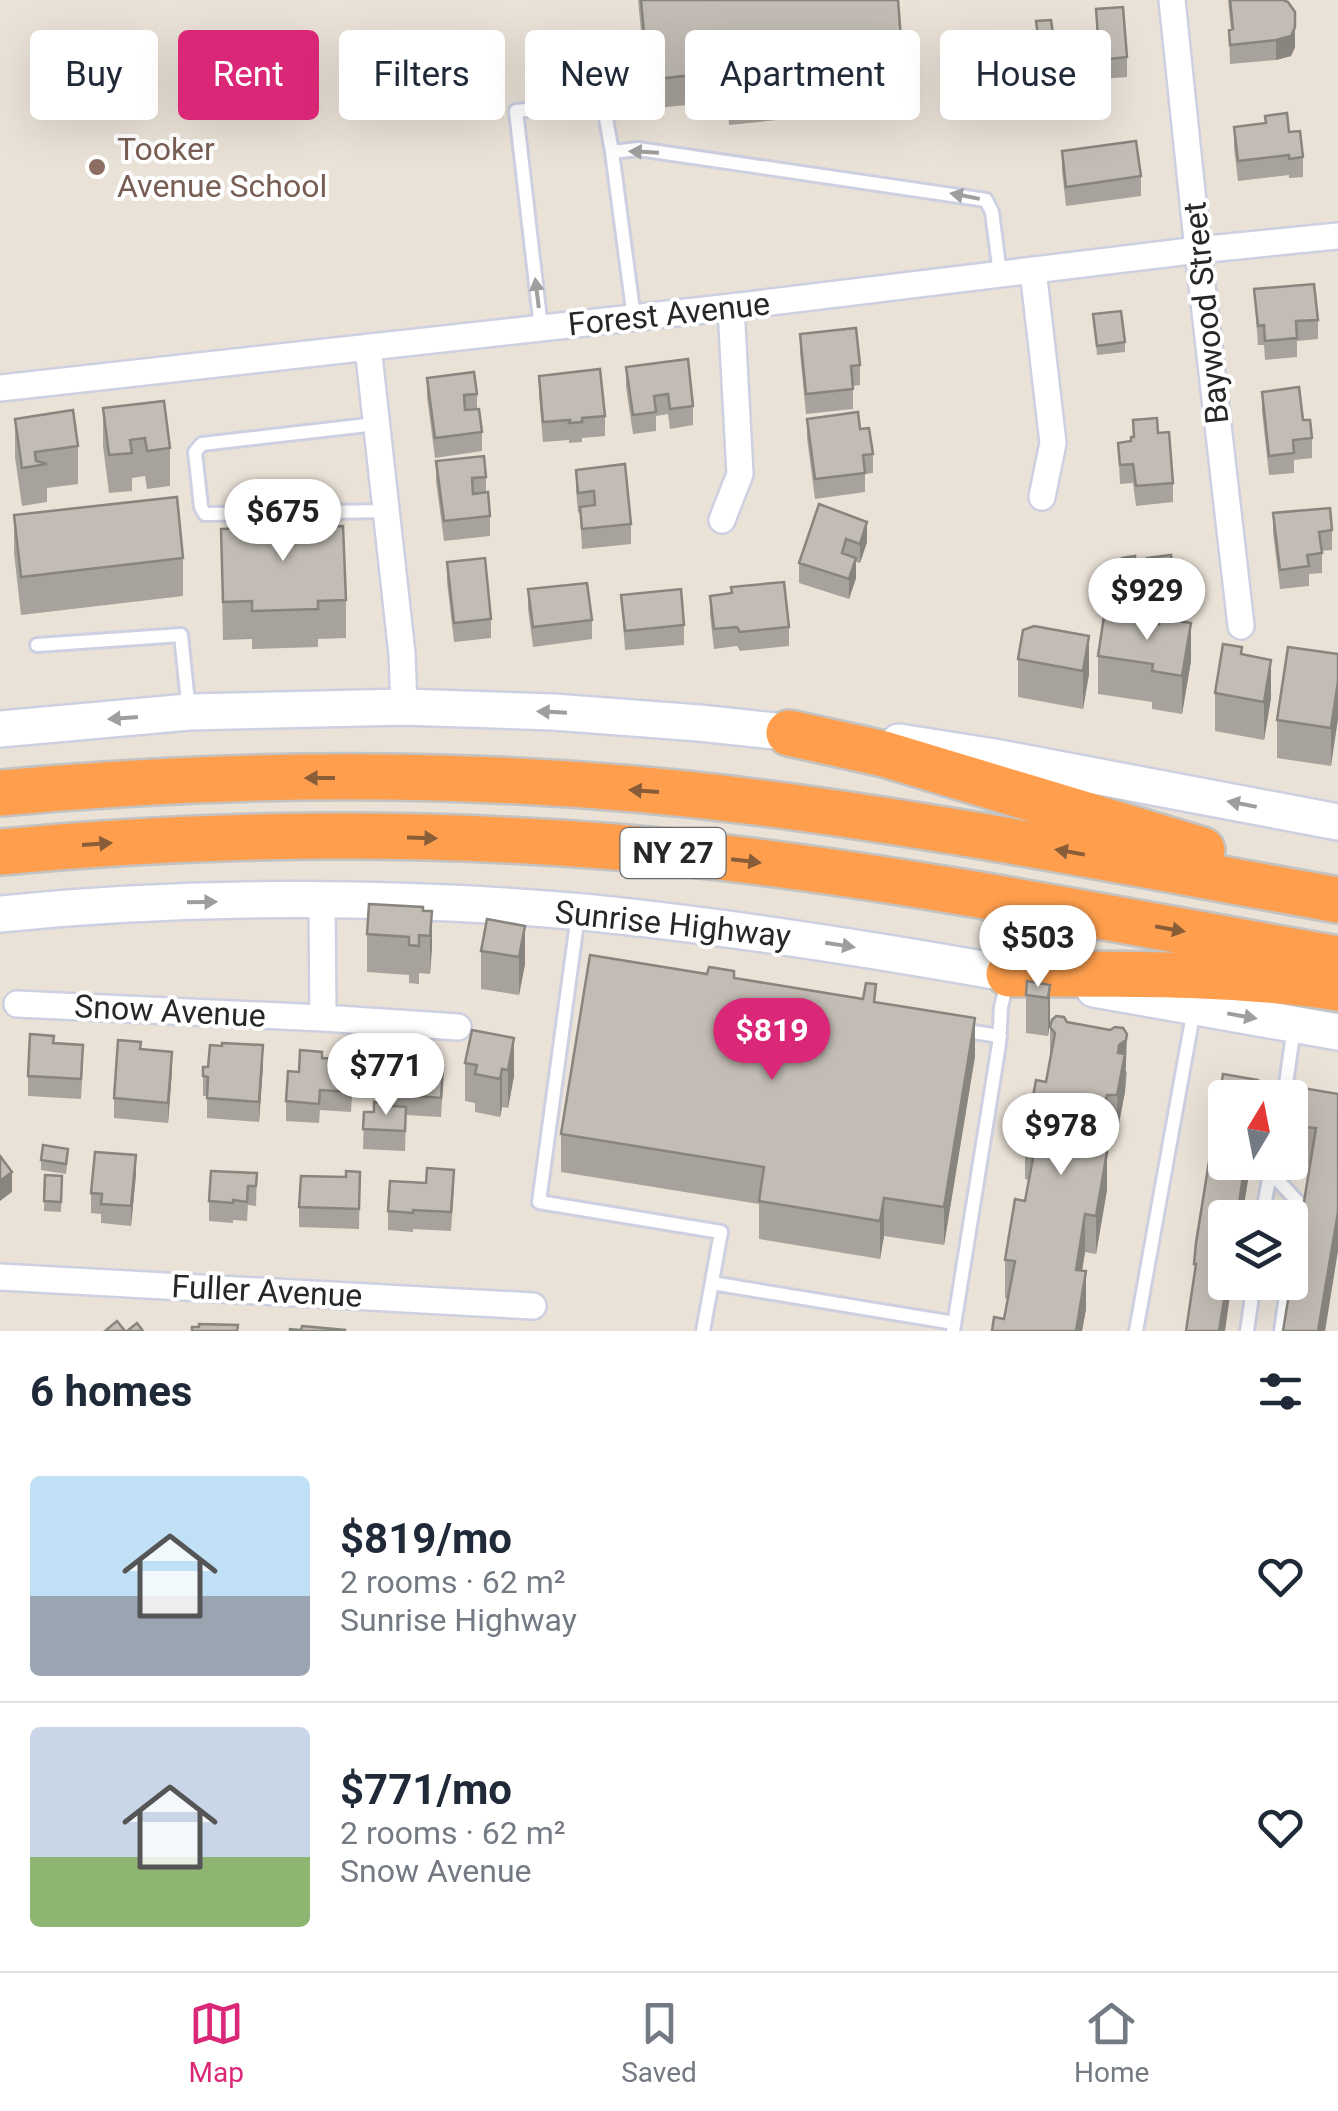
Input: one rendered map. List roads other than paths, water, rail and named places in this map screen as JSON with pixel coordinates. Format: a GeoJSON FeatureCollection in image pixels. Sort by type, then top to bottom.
{"type":"FeatureCollection","features":[{"type":"Feature","properties":{"kind":"highway"},"geometry":{"type":"LineString","coordinates":[[789,733],[884,754],[1338,892]]}},
{"type":"Feature","properties":{"kind":"highway","name":"NY 27"},"geometry":{"type":"LineString","coordinates":[[0,793],[160,782],[312,778],[457,779],[656,792],[899,822],[1338,900]]}},
{"type":"Feature","properties":{"kind":"highway","name":"Sunrise Highway"},"geometry":{"type":"LineString","coordinates":[[0,852],[279,836],[618,848],[852,874],[1338,959]]}},
{"type":"Feature","properties":{"kind":"highway"},"geometry":{"type":"LineString","coordinates":[[1008,974],[1145,974],[1338,988]]}},
{"type":"Feature","properties":{"kind":"main road"},"geometry":{"type":"LineString","coordinates":[[0,729],[189,712],[404,707],[569,713],[886,740],[1338,822]]}},
{"type":"Feature","properties":{"kind":"main road","name":"Sunrise Highway"},"geometry":{"type":"LineString","coordinates":[[0,914],[164,903],[322,901],[578,912],[785,936],[1338,1032]]}},
{"type":"Feature","properties":{"kind":"street","name":"Baywood Street"},"geometry":{"type":"LineString","coordinates":[[1172,0],[1241,626]]}},
{"type":"Feature","properties":{"kind":"street","name":"Forest Avenue"},"geometry":{"type":"LineString","coordinates":[[0,388],[731,308],[1338,236]]}},
{"type":"Feature","properties":{"kind":"street"},"geometry":{"type":"LineString","coordinates":[[1033,270],[1053,443],[1042,497]]}},
{"type":"Feature","properties":{"kind":"street"},"geometry":{"type":"LineString","coordinates":[[722,520],[740,474],[731,308]]}},
{"type":"Feature","properties":{"kind":"street"},"geometry":{"type":"LineString","coordinates":[[368,347],[402,654],[404,707]]}},
{"type":"Feature","properties":{"kind":"street"},"geometry":{"type":"LineString","coordinates":[[322,901],[323,1018]]}},
{"type":"Feature","properties":{"kind":"street","name":"Snow Avenue"},"geometry":{"type":"LineString","coordinates":[[16,1004],[458,1026]]}},
{"type":"Feature","properties":{"kind":"street","name":"Fuller Avenue"},"geometry":{"type":"LineString","coordinates":[[0,1277],[533,1306]]}},
{"type":"Feature","properties":{"kind":"lane"},"geometry":{"type":"LineString","coordinates":[[542,328],[516,111],[603,102],[634,318]]}},
{"type":"Feature","properties":{"kind":"lane"},"geometry":{"type":"LineString","coordinates":[[612,152],[638,150],[986,200],[992,212],[1000,274]]}},
{"type":"Feature","properties":{"kind":"lane"},"geometry":{"type":"LineString","coordinates":[[376,424],[202,444],[194,452],[205,514],[386,511]]}},
{"type":"Feature","properties":{"kind":"lane"},"geometry":{"type":"LineString","coordinates":[[37,646],[181,634],[189,712]]}},
{"type":"Feature","properties":{"kind":"lane"},"geometry":{"type":"LineString","coordinates":[[578,912],[538,1202],[721,1232],[703,1331]]}},
{"type":"Feature","properties":{"kind":"lane"},"geometry":{"type":"LineString","coordinates":[[712,1283],[953,1327],[1008,974]]}},
{"type":"Feature","properties":{"kind":"lane"},"geometry":{"type":"LineString","coordinates":[[571,976],[590,979]]}},
{"type":"Feature","properties":{"kind":"lane"},"geometry":{"type":"LineString","coordinates":[[1136,1331],[1194,1007]]}},
{"type":"Feature","properties":{"kind":"lane"},"geometry":{"type":"LineString","coordinates":[[1286,1080],[1294,1025]]}},
{"type":"Feature","properties":{"kind":"lane"},"geometry":{"type":"LineString","coordinates":[[941,1028],[1000,1036]]}},
{"type":"Feature","properties":{"kind":"lane"},"geometry":{"type":"LineString","coordinates":[[1281,1180],[1297,1200]]}},
{"type":"Feature","properties":{"kind":"lane"},"geometry":{"type":"LineString","coordinates":[[1247,1331],[1251,1300]]}},
{"type":"Feature","properties":{"kind":"lane"},"geometry":{"type":"LineString","coordinates":[[1281,1331],[1285,1300]]}},
{"type":"Feature","properties":{"kind":"place","name":"Tooker Avenue School"},"geometry":{"type":"Point","coordinates":[97,167]}}]}
